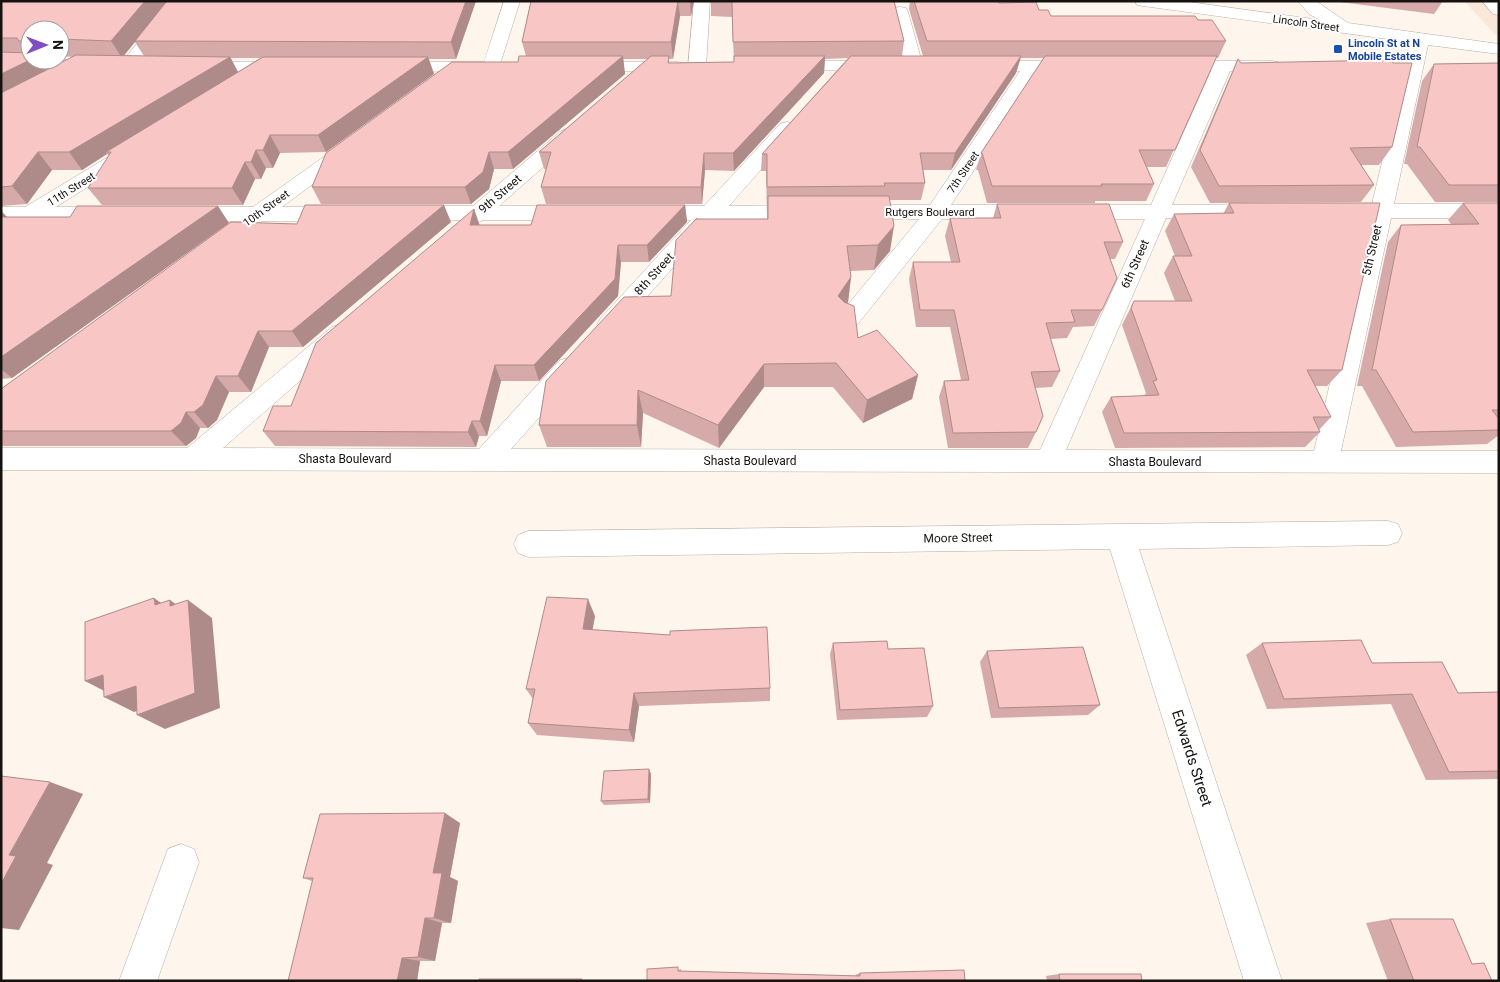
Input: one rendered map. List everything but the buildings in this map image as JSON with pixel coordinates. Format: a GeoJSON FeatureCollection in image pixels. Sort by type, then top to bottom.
{"type":"FeatureCollection","features":[{"type":"Feature","properties":{"kind":"street"},"geometry":{"type":"LineString","coordinates":[[1,62],[137,66],[180,1]]}},
{"type":"Feature","properties":{"kind":"street"},"geometry":{"type":"LineString","coordinates":[[492,67],[512,1]]}},
{"type":"Feature","properties":{"kind":"street"},"geometry":{"type":"LineString","coordinates":[[697,66],[702,1]]}},
{"type":"Feature","properties":{"kind":"street","name":"Lincoln Street"},"geometry":{"type":"LineString","coordinates":[[1143,1],[1499,49]]}},
{"type":"Feature","properties":{"kind":"street"},"geometry":{"type":"LineString","coordinates":[[1246,15],[1276,5],[1279,1]]}},
{"type":"Feature","properties":{"kind":"street"},"geometry":{"type":"LineString","coordinates":[[1306,1],[1315,10],[1350,29]]}},
{"type":"Feature","properties":{"kind":"street"},"geometry":{"type":"LineString","coordinates":[[1490,1],[1499,10]]}},
{"type":"Feature","properties":{"kind":"street"},"geometry":{"type":"LineString","coordinates":[[900,12],[914,66]]}},
{"type":"Feature","properties":{"kind":"street","name":"5th Street"},"geometry":{"type":"LineString","coordinates":[[1325,462],[1420,39]]}},
{"type":"Feature","properties":{"kind":"street"},"geometry":{"type":"LineString","coordinates":[[51,82],[84,64]]}},
{"type":"Feature","properties":{"kind":"street"},"geometry":{"type":"LineString","coordinates":[[570,67],[716,66]]}},
{"type":"Feature","properties":{"kind":"street"},"geometry":{"type":"LineString","coordinates":[[775,66],[934,66]]}},
{"type":"Feature","properties":{"kind":"street"},"geometry":{"type":"LineString","coordinates":[[823,88],[843,66]]}},
{"type":"Feature","properties":{"kind":"street"},"geometry":{"type":"LineString","coordinates":[[964,66],[1090,66]]}},
{"type":"Feature","properties":{"kind":"street","name":"7th Street"},"geometry":{"type":"LineString","coordinates":[[849,320],[936,212],[1033,66]]}},
{"type":"Feature","properties":{"kind":"street"},"geometry":{"type":"LineString","coordinates":[[1157,66],[1291,66]]}},
{"type":"Feature","properties":{"kind":"street","name":"6th Street"},"geometry":{"type":"LineString","coordinates":[[1048,461],[1223,66]]}},
{"type":"Feature","properties":{"kind":"street"},"geometry":{"type":"LineString","coordinates":[[1358,66],[1414,66]]}},
{"type":"Feature","properties":{"kind":"street"},"geometry":{"type":"LineString","coordinates":[[180,67],[296,67]]}},
{"type":"Feature","properties":{"kind":"street"},"geometry":{"type":"LineString","coordinates":[[233,88],[267,67]]}},
{"type":"Feature","properties":{"kind":"street"},"geometry":{"type":"LineString","coordinates":[[382,67],[512,67]]}},
{"type":"Feature","properties":{"kind":"street"},"geometry":{"type":"LineString","coordinates":[[435,84],[459,67]]}},
{"type":"Feature","properties":{"kind":"street"},"geometry":{"type":"LineString","coordinates":[[625,86],[647,67]]}},
{"type":"Feature","properties":{"kind":"street","name":"8th Street"},"geometry":{"type":"LineString","coordinates":[[485,460],[803,110]]}},
{"type":"Feature","properties":{"kind":"street","name":"9th Street"},"geometry":{"type":"LineString","coordinates":[[455,233],[581,124]]}},
{"type":"Feature","properties":{"kind":"street","name":"10th Street"},"geometry":{"type":"LineString","coordinates":[[234,232],[363,138]]}},
{"type":"Feature","properties":{"kind":"street","name":"11th Street"},"geometry":{"type":"LineString","coordinates":[[1,232],[148,141]]}},
{"type":"Feature","properties":{"kind":"street","name":"Rutgers Boulevard"},"geometry":{"type":"LineString","coordinates":[[632,213],[1284,211]]}},
{"type":"Feature","properties":{"kind":"street"},"geometry":{"type":"LineString","coordinates":[[1323,211],[1499,211]]}},
{"type":"Feature","properties":{"kind":"street"},"geometry":{"type":"LineString","coordinates":[[388,214],[594,213]]}},
{"type":"Feature","properties":{"kind":"street"},"geometry":{"type":"LineString","coordinates":[[1,214],[129,214]]}},
{"type":"Feature","properties":{"kind":"street"},"geometry":{"type":"LineString","coordinates":[[169,214],[358,214]]}},
{"type":"Feature","properties":{"kind":"street"},"geometry":{"type":"LineString","coordinates":[[194,459],[358,317]]}},
{"type":"Feature","properties":{"kind":"street","name":"Shasta Boulevard"},"geometry":{"type":"LineString","coordinates":[[1,458],[1499,462]]}},
{"type":"Feature","properties":{"kind":"street","name":"Moore Street"},"geometry":{"type":"LineString","coordinates":[[528,544],[1388,533]]}},
{"type":"Feature","properties":{"kind":"street","name":"Edwards Street"},"geometry":{"type":"LineString","coordinates":[[1120,535],[1263,981]]}},
{"type":"Feature","properties":{"kind":"street"},"geometry":{"type":"LineString","coordinates":[[138,981],[181,862]]}},
{"type":"Feature","properties":{"kind":"shaded area"},"geometry":{"type":"Polygon","coordinates":[[[1464,1],[1499,1],[1499,35],[1496,35],[1464,1]]]}},
{"type":"Feature","properties":{"kind":"place","name":"Lincoln St at N Mobile Estates"},"geometry":{"type":"Point","coordinates":[1338,49]}}]}
